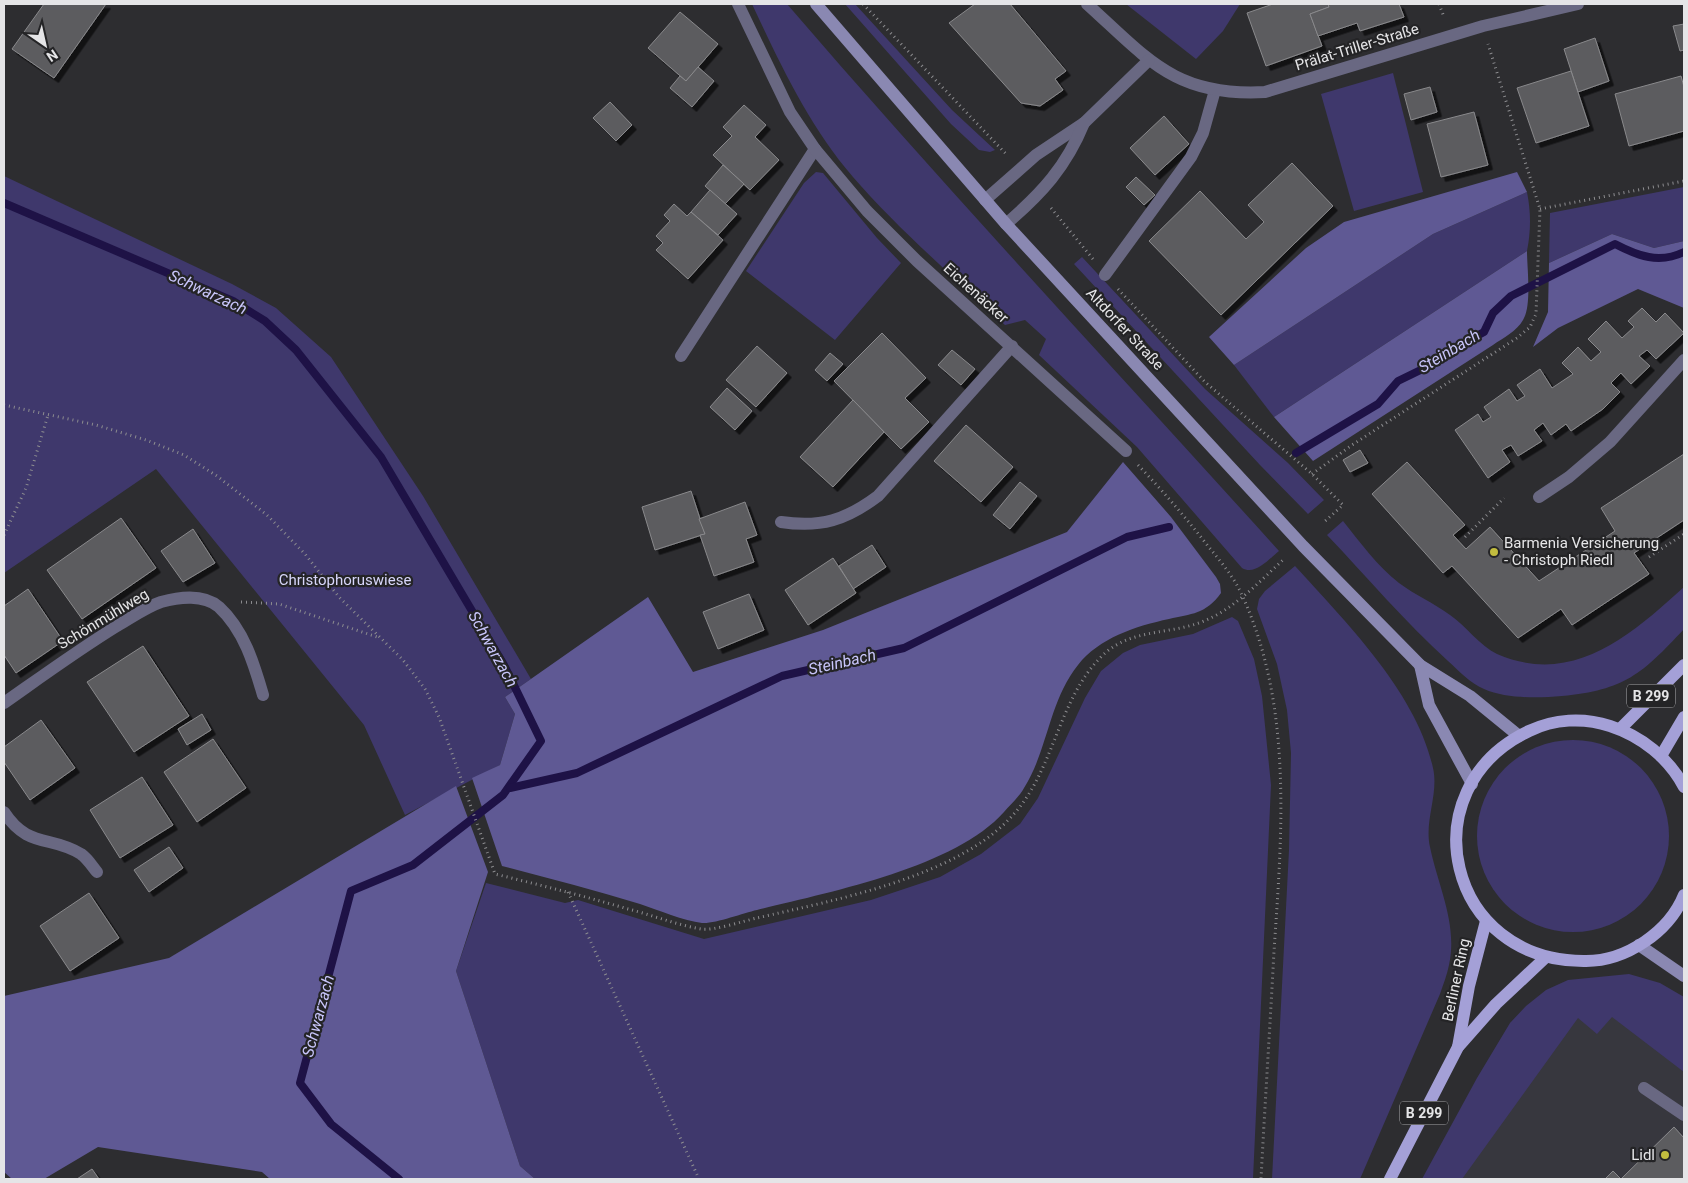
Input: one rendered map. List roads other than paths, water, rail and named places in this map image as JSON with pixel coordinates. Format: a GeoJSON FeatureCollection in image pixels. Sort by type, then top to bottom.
{"type":"FeatureCollection","features":[{"type":"Feature","properties":{"kind":"main road","name":"Altdorfer Straße"},"geometry":{"type":"LineString","coordinates":[[816,4],[1006,224],[1303,546],[1420,665],[1470,696],[1519,736]]}},
{"type":"Feature","properties":{"kind":"main road"},"geometry":{"type":"LineString","coordinates":[[1420,665],[1430,705],[1472,784]]}},
{"type":"Feature","properties":{"kind":"main road","name":"B 299"},"geometry":{"type":"LineString","coordinates":[[1620,729],[1684,665]]}},
{"type":"Feature","properties":{"kind":"main road","name":"B 299"},"geometry":{"type":"LineString","coordinates":[[1661,756],[1684,717]]}},
{"type":"Feature","properties":{"kind":"main road"},"geometry":{"type":"LineString","coordinates":[[1684,787],[1672,767],[1661,756],[1635,736],[1620,729],[1590,720],[1546,724],[1519,736],[1490,758],[1472,784],[1463,803],[1459,818],[1457,855],[1459,870],[1466,890],[1486,920],[1512,944],[1544,958],[1590,961],[1618,955],[1639,945],[1662,926],[1684,898]]}},
{"type":"Feature","properties":{"kind":"main road","name":"Berliner Ring"},"geometry":{"type":"LineString","coordinates":[[1458,1047],[1469,986],[1486,920]]}},
{"type":"Feature","properties":{"kind":"main road"},"geometry":{"type":"LineString","coordinates":[[1639,945],[1684,976]]}},
{"type":"Feature","properties":{"kind":"main road","name":"Berliner Ring"},"geometry":{"type":"LineString","coordinates":[[1390,1179],[1458,1047],[1496,1004],[1544,958]]}},
{"type":"Feature","properties":{"kind":"street","name":"Eichenäcker"},"geometry":{"type":"LineString","coordinates":[[738,4],[790,112],[815,149],[867,211],[917,261],[1126,451]]}},
{"type":"Feature","properties":{"kind":"street","name":"Prälat-Triller-Straße"},"geometry":{"type":"LineString","coordinates":[[1087,4],[1149,60],[1174,78],[1200,87],[1242,93],[1265,92],[1483,26],[1578,4]]}},
{"type":"Feature","properties":{"kind":"street"},"geometry":{"type":"LineString","coordinates":[[985,200],[1036,155],[1084,123],[1149,60]]}},
{"type":"Feature","properties":{"kind":"street"},"geometry":{"type":"LineString","coordinates":[[1105,275],[1191,157],[1203,133],[1215,90]]}},
{"type":"Feature","properties":{"kind":"street"},"geometry":{"type":"LineString","coordinates":[[1006,224],[1052,181],[1075,144],[1084,123]]}},
{"type":"Feature","properties":{"kind":"street"},"geometry":{"type":"LineString","coordinates":[[681,356],[815,149]]}},
{"type":"Feature","properties":{"kind":"street"},"geometry":{"type":"LineString","coordinates":[[781,522],[802,525],[820,524],[861,509],[878,496],[1012,346]]}},
{"type":"Feature","properties":{"kind":"street"},"geometry":{"type":"LineString","coordinates":[[1539,497],[1569,477],[1610,442],[1684,360]]}},
{"type":"Feature","properties":{"kind":"street","name":"Schönmühlweg"},"geometry":{"type":"LineString","coordinates":[[4,703],[89,643],[159,602],[195,598],[208,601],[219,607],[246,644],[263,695]]}},
{"type":"Feature","properties":{"kind":"street"},"geometry":{"type":"LineString","coordinates":[[4,812],[19,830],[32,838],[68,848],[81,854],[97,872]]}},
{"type":"Feature","properties":{"kind":"street"},"geometry":{"type":"LineString","coordinates":[[1644,1088],[1684,1115]]}},
{"type":"Feature","properties":{"kind":"waterway","name":"Schwarzach"},"geometry":{"type":"LineString","coordinates":[[4,203],[233,301],[265,321],[296,350],[381,457],[504,665],[541,741],[503,795],[413,865],[351,891],[300,1083],[331,1124],[399,1179]]}},
{"type":"Feature","properties":{"kind":"waterway","name":"Steinbach"},"geometry":{"type":"LineString","coordinates":[[1296,453],[1378,404],[1398,381],[1437,362],[1458,346],[1484,332],[1493,313],[1511,296],[1615,244],[1640,255],[1657,258],[1666,258],[1684,252]]}},
{"type":"Feature","properties":{"kind":"waterway","name":"Steinbach"},"geometry":{"type":"LineString","coordinates":[[510,788],[577,773],[782,676],[904,648],[1127,537],[1169,527]]}},
{"type":"Feature","properties":{"kind":"place","name":"Barmenia Versicherung - Christoph Riedl"},"geometry":{"type":"Point","coordinates":[1494,552]}},
{"type":"Feature","properties":{"kind":"place","name":"Lidl"},"geometry":{"type":"Point","coordinates":[1665,1155]}},
{"type":"Feature","properties":{"kind":"park label","name":"Christophoruswiese"},"geometry":{"type":"Point","coordinates":[345,580]}}]}
